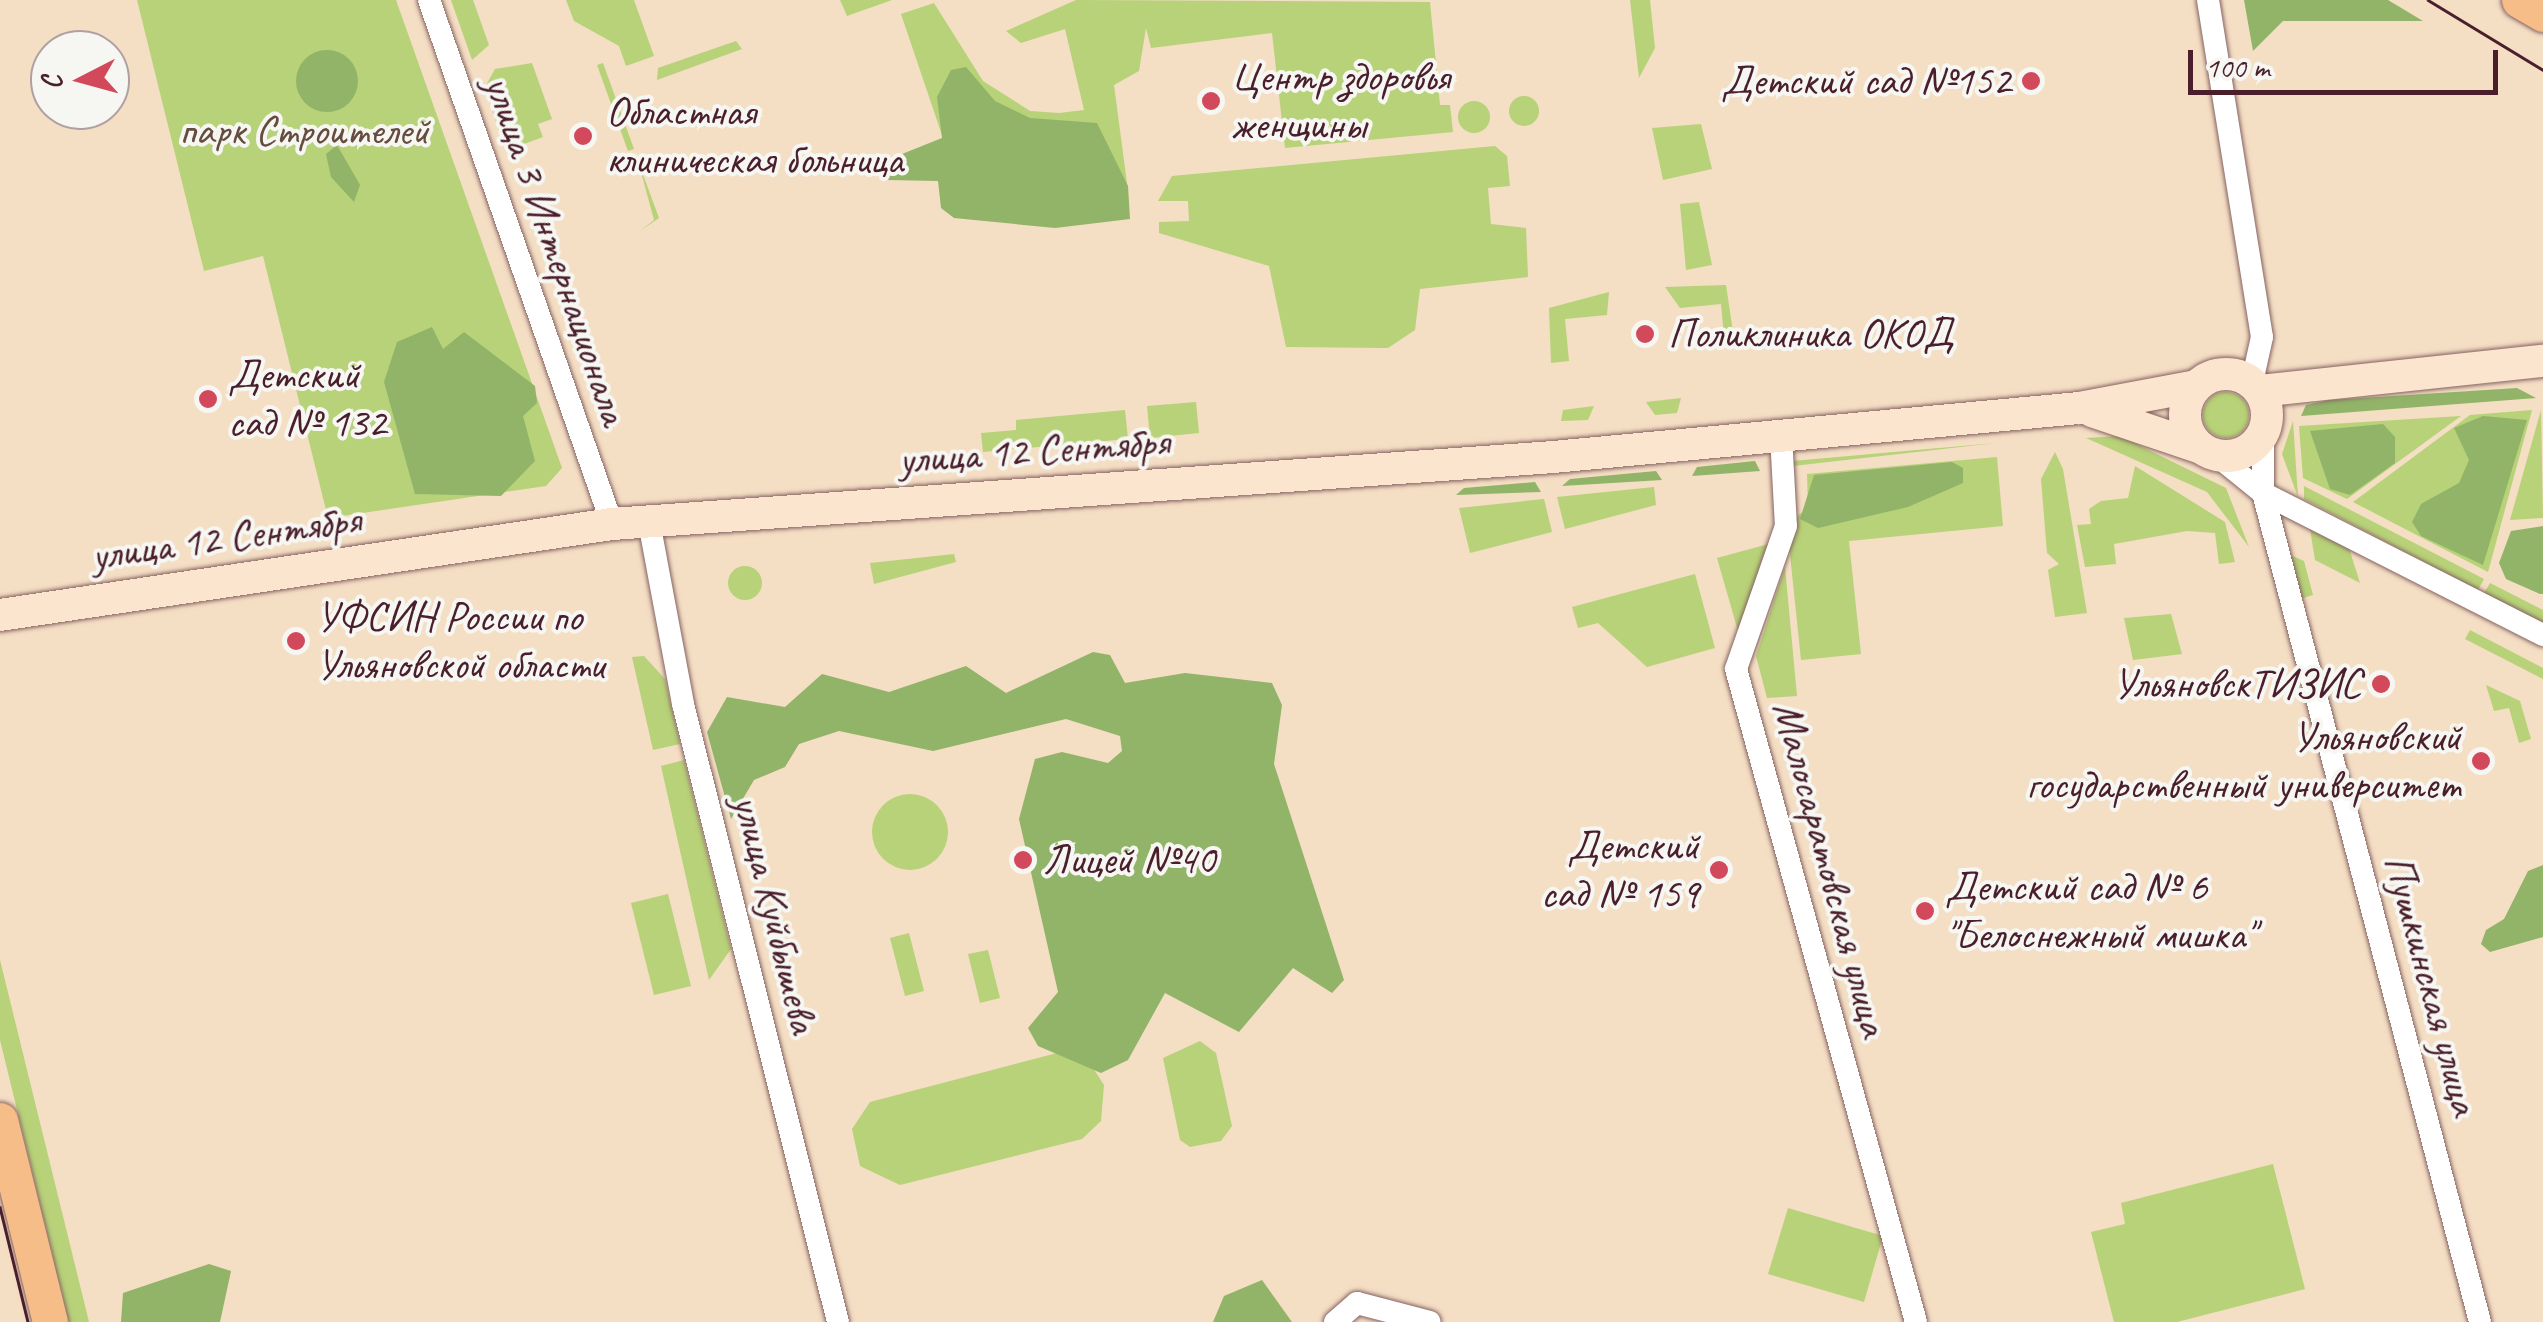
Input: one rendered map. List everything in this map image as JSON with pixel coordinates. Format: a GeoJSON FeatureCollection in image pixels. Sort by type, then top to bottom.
{"type":"FeatureCollection","features":[{"type":"Feature","properties":{"kind":"main road"},"geometry":{"type":"LineString","coordinates":[[2519,0],[2543,14]]}},
{"type":"Feature","properties":{"kind":"main road"},"geometry":{"type":"LineString","coordinates":[[2256,387],[2263,434],[2243,453],[2209,451],[2185,418],[2196,386],[2217,374],[2256,387],[2543,361]]}},
{"type":"Feature","properties":{"kind":"main road","name":"улица 12 Сентября"},"geometry":{"type":"LineString","coordinates":[[0,615],[612,524],[1781,435],[2079,408],[2196,386]]}},
{"type":"Feature","properties":{"kind":"main road","name":"улица 12 Сентября"},"geometry":{"type":"LineString","coordinates":[[2079,408],[2209,451]]}},
{"type":"Feature","properties":{"kind":"main road"},"geometry":{"type":"LineString","coordinates":[[1,1124],[50,1322]]}},
{"type":"Feature","properties":{"kind":"street","name":"улица 3 Интернационала"},"geometry":{"type":"LineString","coordinates":[[428,0],[612,524]]}},
{"type":"Feature","properties":{"kind":"street"},"geometry":{"type":"LineString","coordinates":[[2208,0],[2262,337],[2256,387]]}},
{"type":"Feature","properties":{"kind":"street","name":"Пушкинская улица"},"geometry":{"type":"LineString","coordinates":[[2263,434],[2263,493],[2480,1322]]}},
{"type":"Feature","properties":{"kind":"street","name":"Малосаратовская улица"},"geometry":{"type":"LineString","coordinates":[[1781,435],[1786,526],[1736,669],[1916,1322]]}},
{"type":"Feature","properties":{"kind":"street"},"geometry":{"type":"LineString","coordinates":[[2209,451],[2263,493],[2543,635]]}},
{"type":"Feature","properties":{"kind":"street","name":"улица Куйбышева"},"geometry":{"type":"LineString","coordinates":[[649,522],[669,640],[838,1322]]}},
{"type":"Feature","properties":{"kind":"street"},"geometry":{"type":"LineString","coordinates":[[1335,1322],[1357,1303],[1430,1322]]}},
{"type":"Feature","properties":{"kind":"green space","name":"парк Строителей"},"geometry":{"type":"Polygon","coordinates":[[[137,0],[396,0],[562,468],[546,486],[328,518],[263,256],[204,271],[137,0]]]}},
{"type":"Feature","properties":{"kind":"green space"},"geometry":{"type":"Polygon","coordinates":[[[451,0],[473,0],[489,45],[472,60],[451,0]]]}},
{"type":"Feature","properties":{"kind":"green space"},"geometry":{"type":"Polygon","coordinates":[[[566,0],[634,0],[654,56],[626,66],[619,46],[574,21],[566,0]]]}},
{"type":"Feature","properties":{"kind":"green space"},"geometry":{"type":"Polygon","coordinates":[[[840,0],[892,0],[847,16],[840,0]]]}},
{"type":"Feature","properties":{"kind":"green space"},"geometry":{"type":"Polygon","coordinates":[[[1076,0],[1430,2],[1440,105],[1450,105],[1453,132],[1285,148],[1272,33],[1151,48],[1146,28],[1139,71],[1114,85],[1128,191],[944,141],[901,14],[934,3],[983,81],[1030,111],[1059,113],[1084,110],[1065,29],[1021,43],[1006,31],[1076,0]]]}},
{"type":"Feature","properties":{"kind":"green space"},"geometry":{"type":"Polygon","coordinates":[[[1630,0],[1650,0],[1655,48],[1639,78],[1630,0]]]}},
{"type":"Feature","properties":{"kind":"green space"},"geometry":{"type":"Polygon","coordinates":[[[2244,0],[2388,0],[2423,21],[2283,21],[2253,51],[2244,0]]]}},
{"type":"Feature","properties":{"kind":"green space"},"geometry":{"type":"Polygon","coordinates":[[[736,41],[742,49],[657,80],[658,68],[736,41]]]}},
{"type":"Feature","properties":{"kind":"green space"},"geometry":{"type":"Polygon","coordinates":[[[327,50],[349,59],[358,81],[349,103],[327,112],[305,103],[296,81],[305,59],[327,50]]]}},
{"type":"Feature","properties":{"kind":"green space"},"geometry":{"type":"Polygon","coordinates":[[[532,63],[552,119],[538,124],[543,137],[505,151],[485,87],[495,69],[532,63]]]}},
{"type":"Feature","properties":{"kind":"green space"},"geometry":{"type":"Polygon","coordinates":[[[603,63],[634,149],[628,151],[597,65],[603,63]]]}},
{"type":"Feature","properties":{"kind":"green space"},"geometry":{"type":"Polygon","coordinates":[[[966,67],[995,101],[1030,118],[1097,123],[1128,186],[1130,219],[1055,228],[954,218],[941,208],[938,181],[887,180],[887,160],[942,138],[937,97],[951,70],[966,67]]]}},
{"type":"Feature","properties":{"kind":"green space"},"geometry":{"type":"Polygon","coordinates":[[[1524,96],[1535,100],[1539,111],[1535,122],[1524,126],[1513,122],[1509,111],[1513,100],[1524,96]]]}},
{"type":"Feature","properties":{"kind":"green space"},"geometry":{"type":"Polygon","coordinates":[[[1474,101],[1485,106],[1490,117],[1485,128],[1474,133],[1463,128],[1458,117],[1463,106],[1474,101]]]}},
{"type":"Feature","properties":{"kind":"green space"},"geometry":{"type":"Polygon","coordinates":[[[1701,124],[1712,169],[1663,180],[1652,128],[1701,124]]]}},
{"type":"Feature","properties":{"kind":"green space"},"geometry":{"type":"Polygon","coordinates":[[[337,145],[360,185],[354,202],[331,177],[326,154],[337,145]]]}},
{"type":"Feature","properties":{"kind":"green space"},"geometry":{"type":"Polygon","coordinates":[[[1495,146],[1507,156],[1510,186],[1488,188],[1491,224],[1526,228],[1528,277],[1420,289],[1415,330],[1388,348],[1286,347],[1269,266],[1159,233],[1159,222],[1189,221],[1188,201],[1158,201],[1172,176],[1495,146]]]}},
{"type":"Feature","properties":{"kind":"green space"},"geometry":{"type":"Polygon","coordinates":[[[638,161],[659,218],[640,231],[654,220],[638,161]]]}},
{"type":"Feature","properties":{"kind":"green space"},"geometry":{"type":"Polygon","coordinates":[[[1699,202],[1712,265],[1686,270],[1680,204],[1699,202]]]}},
{"type":"Feature","properties":{"kind":"green space"},"geometry":{"type":"Polygon","coordinates":[[[1726,285],[1735,345],[1725,346],[1721,304],[1680,308],[1665,287],[1726,285]]]}},
{"type":"Feature","properties":{"kind":"green space"},"geometry":{"type":"Polygon","coordinates":[[[1609,292],[1607,315],[1565,319],[1569,361],[1551,363],[1549,308],[1609,292]]]}},
{"type":"Feature","properties":{"kind":"green space"},"geometry":{"type":"Polygon","coordinates":[[[432,327],[443,349],[464,332],[535,386],[537,403],[523,416],[535,461],[501,496],[415,494],[384,382],[397,342],[432,327]]]}},
{"type":"Feature","properties":{"kind":"green space"},"geometry":{"type":"Polygon","coordinates":[[[2517,388],[2536,398],[2301,416],[2306,405],[2330,400],[2517,388]]]}},
{"type":"Feature","properties":{"kind":"green space"},"geometry":{"type":"Polygon","coordinates":[[[2226,392],[2242,399],[2249,415],[2242,431],[2226,438],[2210,431],[2203,415],[2210,399],[2226,392]]]}},
{"type":"Feature","properties":{"kind":"green space"},"geometry":{"type":"Polygon","coordinates":[[[1681,398],[1677,413],[1655,415],[1646,402],[1681,398]]]}},
{"type":"Feature","properties":{"kind":"green space"},"geometry":{"type":"Polygon","coordinates":[[[1196,402],[1199,433],[1150,438],[1147,406],[1196,402]]]}},
{"type":"Feature","properties":{"kind":"green space"},"geometry":{"type":"Polygon","coordinates":[[[1594,406],[1588,420],[1561,421],[1563,410],[1594,406]]]}},
{"type":"Feature","properties":{"kind":"green space"},"geometry":{"type":"Polygon","coordinates":[[[1125,410],[1128,439],[983,452],[981,433],[1016,430],[1016,420],[1125,410]]]}},
{"type":"Feature","properties":{"kind":"green space"},"geometry":{"type":"Polygon","coordinates":[[[2532,410],[2488,572],[2353,502],[2470,415],[2532,410]]]}},
{"type":"Feature","properties":{"kind":"green space"},"geometry":{"type":"Polygon","coordinates":[[[2541,410],[2543,518],[2510,520],[2541,410]]]}},
{"type":"Feature","properties":{"kind":"green space"},"geometry":{"type":"Polygon","coordinates":[[[2461,416],[2347,499],[2303,478],[2299,426],[2461,416]]]}},
{"type":"Feature","properties":{"kind":"green space"},"geometry":{"type":"Polygon","coordinates":[[[2483,416],[2527,420],[2483,565],[2421,536],[2412,522],[2421,504],[2459,483],[2469,460],[2454,428],[2483,416]]]}},
{"type":"Feature","properties":{"kind":"green space"},"geometry":{"type":"Polygon","coordinates":[[[2293,421],[2298,497],[2282,454],[2293,421]]]}},
{"type":"Feature","properties":{"kind":"green space"},"geometry":{"type":"Polygon","coordinates":[[[2383,424],[2395,437],[2395,463],[2350,495],[2330,489],[2310,431],[2383,424]]]}},
{"type":"Feature","properties":{"kind":"green space"},"geometry":{"type":"Polygon","coordinates":[[[2120,436],[2226,488],[2249,547],[2207,492],[2086,438],[2120,436]]]}},
{"type":"Feature","properties":{"kind":"green space"},"geometry":{"type":"Polygon","coordinates":[[[1996,443],[1793,466],[1792,461],[1996,443]]]}},
{"type":"Feature","properties":{"kind":"green space"},"geometry":{"type":"Polygon","coordinates":[[[2055,452],[2063,469],[2087,613],[2055,617],[2048,570],[2059,564],[2047,553],[2041,479],[2055,452]]]}},
{"type":"Feature","properties":{"kind":"green space"},"geometry":{"type":"Polygon","coordinates":[[[1997,457],[2003,526],[1849,541],[1861,654],[1801,660],[1789,545],[1792,521],[1808,507],[1807,474],[1997,457]]]}},
{"type":"Feature","properties":{"kind":"green space"},"geometry":{"type":"Polygon","coordinates":[[[1755,461],[1760,471],[1692,476],[1697,467],[1755,461]]]}},
{"type":"Feature","properties":{"kind":"green space"},"geometry":{"type":"Polygon","coordinates":[[[1952,462],[1963,468],[1963,483],[1908,507],[1818,528],[1800,519],[1814,475],[1952,462]]]}},
{"type":"Feature","properties":{"kind":"green space"},"geometry":{"type":"Polygon","coordinates":[[[2135,466],[2225,522],[2235,562],[2219,564],[2215,533],[2187,531],[2114,544],[2116,564],[2085,567],[2077,525],[2091,524],[2089,509],[2101,501],[2128,498],[2135,466]]]}},
{"type":"Feature","properties":{"kind":"green space"},"geometry":{"type":"Polygon","coordinates":[[[1656,471],[1662,480],[1562,486],[1570,479],[1656,471]]]}},
{"type":"Feature","properties":{"kind":"green space"},"geometry":{"type":"Polygon","coordinates":[[[1535,482],[1541,492],[1456,495],[1464,488],[1535,482]]]}},
{"type":"Feature","properties":{"kind":"green space"},"geometry":{"type":"Polygon","coordinates":[[[2304,486],[2484,579],[2478,590],[2304,499],[2304,486]]]}},
{"type":"Feature","properties":{"kind":"green space"},"geometry":{"type":"Polygon","coordinates":[[[1654,487],[1656,505],[1565,529],[1557,497],[1654,487]]]}},
{"type":"Feature","properties":{"kind":"green space"},"geometry":{"type":"Polygon","coordinates":[[[1544,499],[1552,532],[1470,553],[1459,508],[1544,499]]]}},
{"type":"Feature","properties":{"kind":"green space"},"geometry":{"type":"Polygon","coordinates":[[[2543,526],[2540,594],[2506,579],[2499,563],[2511,531],[2543,526]]]}},
{"type":"Feature","properties":{"kind":"green space"},"geometry":{"type":"Polygon","coordinates":[[[2310,529],[2349,548],[2360,583],[2315,560],[2310,529]]]}},
{"type":"Feature","properties":{"kind":"green space"},"geometry":{"type":"Polygon","coordinates":[[[1776,542],[1740,638],[1717,558],[1776,542]]]}},
{"type":"Feature","properties":{"kind":"green space"},"geometry":{"type":"Polygon","coordinates":[[[954,554],[956,562],[874,584],[870,563],[954,554]]]}},
{"type":"Feature","properties":{"kind":"green space"},"geometry":{"type":"Polygon","coordinates":[[[2288,554],[2304,561],[2313,595],[2300,599],[2288,554]]]}},
{"type":"Feature","properties":{"kind":"green space"},"geometry":{"type":"Polygon","coordinates":[[[745,566],[757,571],[762,583],[757,595],[745,600],[733,595],[728,583],[733,571],[745,566]]]}},
{"type":"Feature","properties":{"kind":"green space"},"geometry":{"type":"Polygon","coordinates":[[[1785,567],[1797,696],[1767,698],[1756,656],[1785,567]]]}},
{"type":"Feature","properties":{"kind":"green space"},"geometry":{"type":"Polygon","coordinates":[[[1695,574],[1715,648],[1647,667],[1598,623],[1578,628],[1572,607],[1695,574]]]}},
{"type":"Feature","properties":{"kind":"green space"},"geometry":{"type":"Polygon","coordinates":[[[2490,583],[2543,610],[2543,623],[2484,593],[2490,583]]]}},
{"type":"Feature","properties":{"kind":"green space"},"geometry":{"type":"Polygon","coordinates":[[[2171,614],[2182,654],[2133,660],[2124,618],[2171,614]]]}},
{"type":"Feature","properties":{"kind":"green space"},"geometry":{"type":"Polygon","coordinates":[[[2470,630],[2543,668],[2543,679],[2465,639],[2470,630]]]}},
{"type":"Feature","properties":{"kind":"green space"},"geometry":{"type":"Polygon","coordinates":[[[1093,652],[1110,655],[1125,683],[1185,673],[1272,683],[1282,705],[1274,764],[1344,980],[1332,993],[1293,968],[1239,1032],[1165,993],[1128,1060],[1101,1073],[1038,1046],[1028,1028],[1058,992],[1019,819],[1035,759],[1062,752],[1108,763],[1122,751],[1120,736],[1066,719],[933,751],[839,731],[799,744],[785,767],[754,780],[731,819],[707,732],[727,697],[785,707],[822,674],[889,692],[966,666],[1006,693],[1093,652]]]}},
{"type":"Feature","properties":{"kind":"green space"},"geometry":{"type":"Polygon","coordinates":[[[644,656],[665,679],[680,744],[653,750],[632,657],[644,656]]]}},
{"type":"Feature","properties":{"kind":"green space"},"geometry":{"type":"Polygon","coordinates":[[[2486,685],[2520,701],[2531,739],[2519,743],[2509,708],[2494,711],[2486,685]]]}},
{"type":"Feature","properties":{"kind":"green space"},"geometry":{"type":"Polygon","coordinates":[[[684,760],[731,949],[709,980],[661,766],[684,760]]]}},
{"type":"Feature","properties":{"kind":"green space"},"geometry":{"type":"Polygon","coordinates":[[[910,794],[937,805],[948,832],[937,859],[910,870],[883,859],[872,832],[883,805],[910,794]]]}},
{"type":"Feature","properties":{"kind":"green space"},"geometry":{"type":"Polygon","coordinates":[[[2543,865],[2543,937],[2490,952],[2481,944],[2486,930],[2504,919],[2528,871],[2543,865]]]}},
{"type":"Feature","properties":{"kind":"green space"},"geometry":{"type":"Polygon","coordinates":[[[668,894],[691,986],[654,995],[631,903],[668,894]]]}},
{"type":"Feature","properties":{"kind":"green space"},"geometry":{"type":"Polygon","coordinates":[[[909,933],[924,991],[905,996],[890,938],[909,933]]]}},
{"type":"Feature","properties":{"kind":"green space"},"geometry":{"type":"Polygon","coordinates":[[[988,950],[1000,998],[980,1003],[968,954],[988,950]]]}},
{"type":"Feature","properties":{"kind":"green space"},"geometry":{"type":"Polygon","coordinates":[[[0,960],[89,1322],[69,1322],[0,1040],[0,960]]]}},
{"type":"Feature","properties":{"kind":"green space"},"geometry":{"type":"Polygon","coordinates":[[[1200,1041],[1216,1053],[1232,1126],[1221,1141],[1190,1147],[1180,1140],[1163,1058],[1200,1041]]]}},
{"type":"Feature","properties":{"kind":"green space"},"geometry":{"type":"Polygon","coordinates":[[[1057,1053],[1093,1068],[1104,1085],[1101,1121],[1082,1139],[900,1185],[860,1166],[852,1129],[870,1102],[1057,1053]]]}},
{"type":"Feature","properties":{"kind":"green space"},"geometry":{"type":"Polygon","coordinates":[[[2273,1164],[2305,1289],[2177,1322],[2114,1322],[2091,1232],[2125,1224],[2121,1203],[2273,1164]]]}},
{"type":"Feature","properties":{"kind":"green space"},"geometry":{"type":"Polygon","coordinates":[[[1788,1208],[1883,1236],[1864,1302],[1768,1274],[1788,1208]]]}},
{"type":"Feature","properties":{"kind":"green space"},"geometry":{"type":"Polygon","coordinates":[[[209,1264],[231,1271],[220,1322],[121,1322],[123,1293],[209,1264]]]}},
{"type":"Feature","properties":{"kind":"green space"},"geometry":{"type":"Polygon","coordinates":[[[1262,1280],[1292,1322],[1213,1322],[1224,1296],[1262,1280]]]}},
{"type":"Feature","properties":{"kind":"tram line"},"geometry":{"type":"LineString","coordinates":[[2428,0],[2543,70]]}},
{"type":"Feature","properties":{"kind":"tram line"},"geometry":{"type":"LineString","coordinates":[[0,1207],[28,1322]]}},
{"type":"Feature","properties":{"kind":"place","name":"Детский сад №152"},"geometry":{"type":"Point","coordinates":[2031,81]}},
{"type":"Feature","properties":{"kind":"place","name":"Центр здоровья женщины"},"geometry":{"type":"Point","coordinates":[1211,101]}},
{"type":"Feature","properties":{"kind":"place","name":"Областная клиническая больница"},"geometry":{"type":"Point","coordinates":[583,136]}},
{"type":"Feature","properties":{"kind":"place","name":"Поликлиника ОКОД"},"geometry":{"type":"Point","coordinates":[1645,334]}},
{"type":"Feature","properties":{"kind":"place","name":"Детский сад № 132"},"geometry":{"type":"Point","coordinates":[208,399]}},
{"type":"Feature","properties":{"kind":"place","name":"УФСИН России по Ульяновской области"},"geometry":{"type":"Point","coordinates":[296,641]}},
{"type":"Feature","properties":{"kind":"place","name":"УльяновскТИЗИС"},"geometry":{"type":"Point","coordinates":[2381,684]}},
{"type":"Feature","properties":{"kind":"place","name":"Ульяновский государственный университет"},"geometry":{"type":"Point","coordinates":[2481,761]}},
{"type":"Feature","properties":{"kind":"place","name":"Лицей №40"},"geometry":{"type":"Point","coordinates":[1023,860]}},
{"type":"Feature","properties":{"kind":"place","name":"Детский сад № 159"},"geometry":{"type":"Point","coordinates":[1719,870]}},
{"type":"Feature","properties":{"kind":"place","name":"Детский сад № 6 \"Белоснежный мишка\""},"geometry":{"type":"Point","coordinates":[1925,911]}}]}
